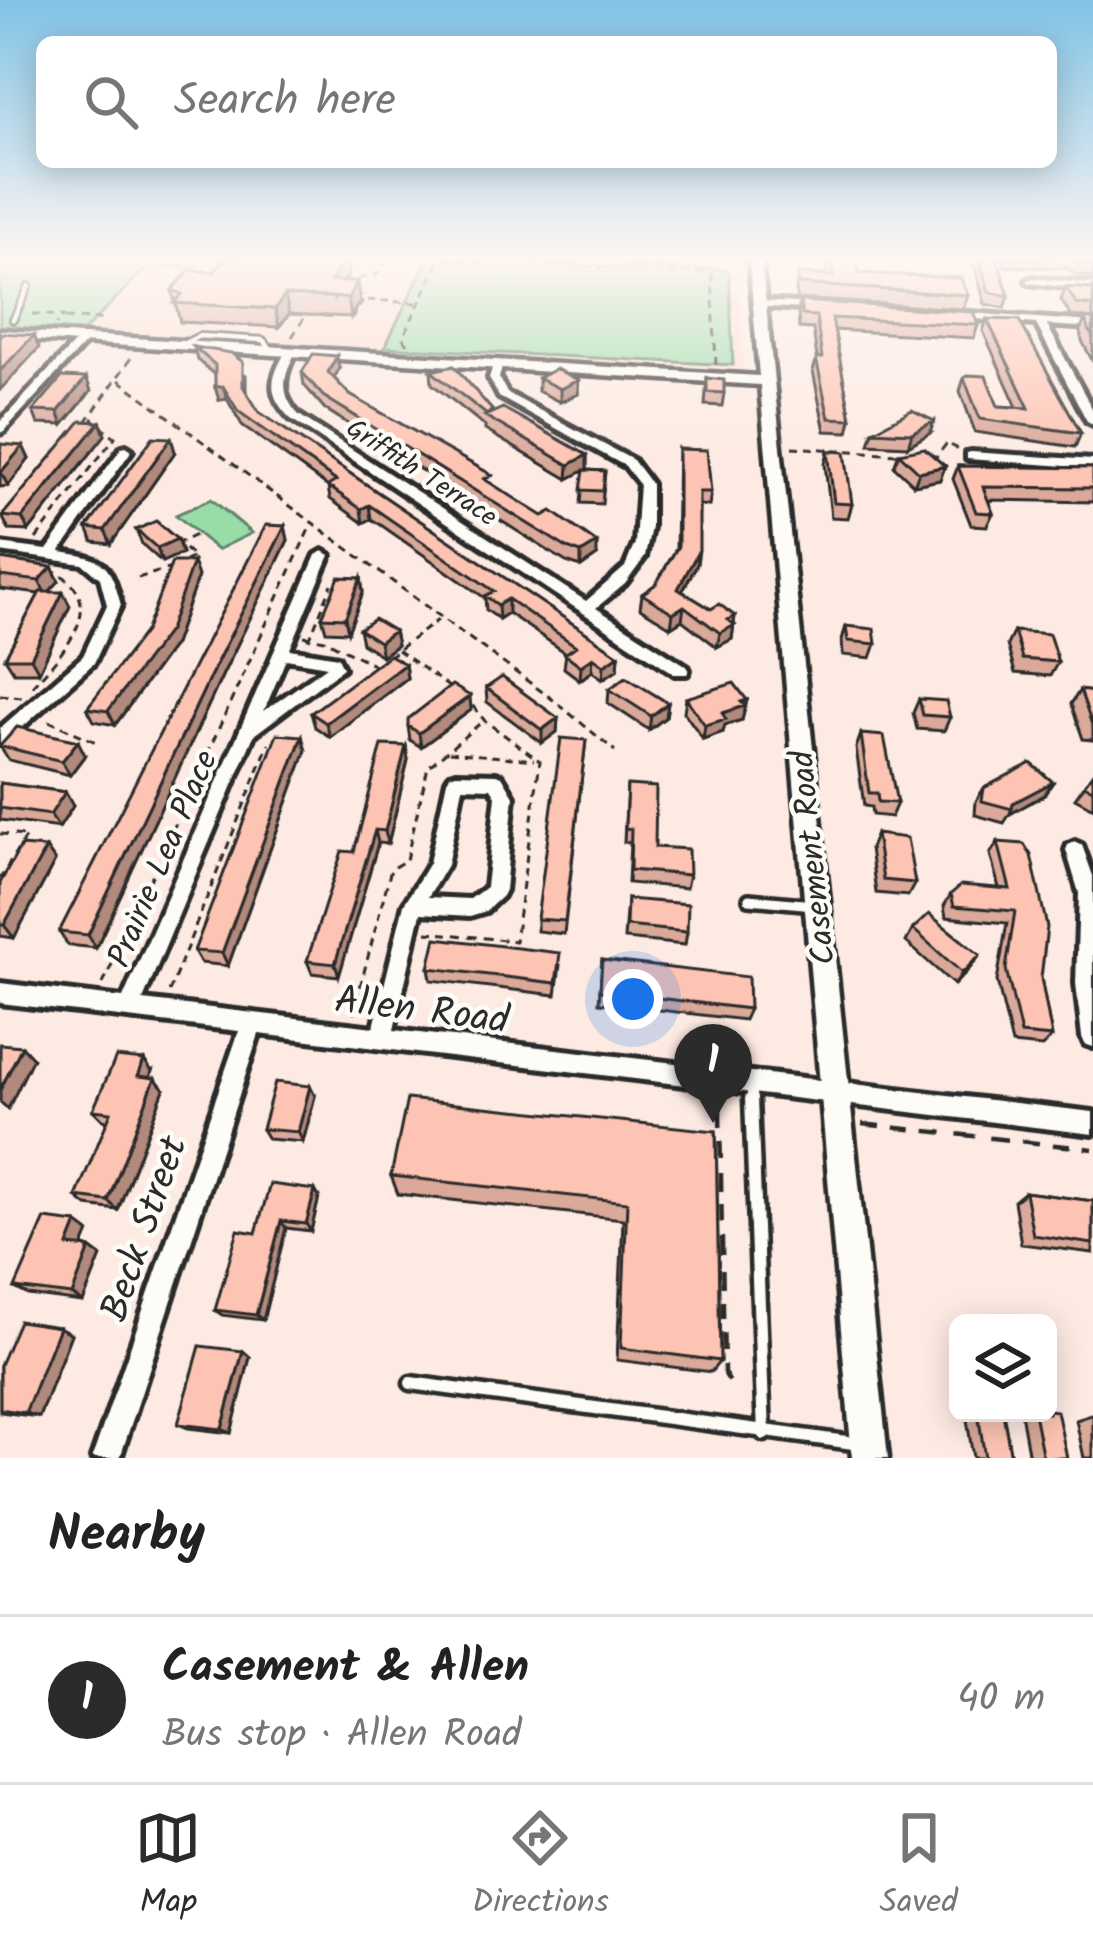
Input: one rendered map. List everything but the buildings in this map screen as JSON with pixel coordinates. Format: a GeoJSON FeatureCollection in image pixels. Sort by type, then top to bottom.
{"type":"FeatureCollection","features":[{"type":"Feature","properties":{"kind":"street","name":"Casement Road"},"geometry":{"type":"LineString","coordinates":[[761,326],[869,1451]]}},
{"type":"Feature","properties":{"kind":"street"},"geometry":{"type":"LineString","coordinates":[[1043,326],[1093,421]]}},
{"type":"Feature","properties":{"kind":"street"},"geometry":{"type":"LineString","coordinates":[[0,334],[767,381]]}},
{"type":"Feature","properties":{"kind":"street"},"geometry":{"type":"LineString","coordinates":[[0,429],[84,339]]}},
{"type":"Feature","properties":{"kind":"street","name":"Griffith Terrace"},"geometry":{"type":"LineString","coordinates":[[283,349],[275,386],[284,407],[681,670]]}},
{"type":"Feature","properties":{"kind":"street"},"geometry":{"type":"LineString","coordinates":[[498,364],[494,378],[503,395],[629,463],[645,484],[637,565],[586,608]]}},
{"type":"Feature","properties":{"kind":"street"},"geometry":{"type":"LineString","coordinates":[[50,560],[126,451]]}},
{"type":"Feature","properties":{"kind":"street"},"geometry":{"type":"LineString","coordinates":[[971,456],[1093,464]]}},
{"type":"Feature","properties":{"kind":"street"},"geometry":{"type":"LineString","coordinates":[[0,548],[98,567],[113,589],[114,605],[89,659],[0,738]]}},
{"type":"Feature","properties":{"kind":"street","name":"Prairie Lea Place"},"geometry":{"type":"LineString","coordinates":[[129,1009],[323,555]]}},
{"type":"Feature","properties":{"kind":"street","name":"Prairie Lea Place"},"geometry":{"type":"LineString","coordinates":[[249,730],[335,668],[333,661],[322,656],[282,653]]}},
{"type":"Feature","properties":{"kind":"street"},"geometry":{"type":"LineString","coordinates":[[1,716],[22,718]]}},
{"type":"Feature","properties":{"kind":"street"},"geometry":{"type":"LineString","coordinates":[[381,1040],[414,904],[438,865],[456,780],[496,781],[506,796],[495,890],[488,902],[476,909],[414,904]]}},
{"type":"Feature","properties":{"kind":"street"},"geometry":{"type":"LineString","coordinates":[[1075,850],[1089,893],[1086,983],[1093,1036]]}},
{"type":"Feature","properties":{"kind":"street","name":"Allen Road"},"geometry":{"type":"LineString","coordinates":[[0,993],[1093,1123]]}},
{"type":"Feature","properties":{"kind":"street","name":"Beck Street"},"geometry":{"type":"LineString","coordinates":[[106,1458],[253,1024]]}},
{"type":"Feature","properties":{"kind":"lane"},"geometry":{"type":"LineString","coordinates":[[749,899],[815,905]]}},
{"type":"Feature","properties":{"kind":"lane"},"geometry":{"type":"LineString","coordinates":[[751,1085],[764,1434]]}},
{"type":"Feature","properties":{"kind":"lane"},"geometry":{"type":"LineString","coordinates":[[411,1383],[869,1451]]}},
{"type":"Feature","properties":{"kind":"path"},"geometry":{"type":"LineString","coordinates":[[50,330],[54,326]]}},
{"type":"Feature","properties":{"kind":"path"},"geometry":{"type":"LineString","coordinates":[[283,349],[299,326]]}},
{"type":"Feature","properties":{"kind":"path"},"geometry":{"type":"LineString","coordinates":[[408,326],[403,338],[409,344]]}},
{"type":"Feature","properties":{"kind":"path"},"geometry":{"type":"LineString","coordinates":[[713,326],[717,371]]}},
{"type":"Feature","properties":{"kind":"path"},"geometry":{"type":"LineString","coordinates":[[138,348],[112,380],[119,380],[556,701],[616,751]]}},
{"type":"Feature","properties":{"kind":"path"},"geometry":{"type":"LineString","coordinates":[[86,422],[119,380]]}},
{"type":"Feature","properties":{"kind":"path"},"geometry":{"type":"LineString","coordinates":[[28,550],[115,436],[90,417]]}},
{"type":"Feature","properties":{"kind":"path"},"geometry":{"type":"LineString","coordinates":[[790,440],[791,447],[904,454]]}},
{"type":"Feature","properties":{"kind":"path"},"geometry":{"type":"LineString","coordinates":[[927,456],[937,456],[947,443],[971,456]]}},
{"type":"Feature","properties":{"kind":"path"},"geometry":{"type":"LineString","coordinates":[[103,984],[311,523]]}},
{"type":"Feature","properties":{"kind":"path"},"geometry":{"type":"LineString","coordinates":[[138,578],[194,557],[178,543],[198,534]]}},
{"type":"Feature","properties":{"kind":"path"},"geometry":{"type":"LineString","coordinates":[[1,716],[60,655],[81,622],[85,600],[80,587],[50,560]]}},
{"type":"Feature","properties":{"kind":"path"},"geometry":{"type":"LineString","coordinates":[[311,637],[375,665],[440,619]]}},
{"type":"Feature","properties":{"kind":"path"},"geometry":{"type":"LineString","coordinates":[[397,650],[478,708],[484,720],[537,760],[451,754],[448,750]]}},
{"type":"Feature","properties":{"kind":"path"},"geometry":{"type":"LineString","coordinates":[[353,1013],[391,869],[406,860],[428,767],[484,720]]}},
{"type":"Feature","properties":{"kind":"path"},"geometry":{"type":"LineString","coordinates":[[50,721],[96,742]]}},
{"type":"Feature","properties":{"kind":"path"},"geometry":{"type":"LineString","coordinates":[[169,992],[269,742]]}},
{"type":"Feature","properties":{"kind":"path"},"geometry":{"type":"LineString","coordinates":[[0,834],[26,836],[0,879]]}},
{"type":"Feature","properties":{"kind":"path"},"geometry":{"type":"LineString","coordinates":[[720,1108],[724,1373],[735,1390]]}},
{"type":"Feature","properties":{"kind":"path"},"geometry":{"type":"LineString","coordinates":[[862,1124],[1093,1149]]}},
{"type":"Feature","properties":{"kind":"shaded area"},"geometry":{"type":"Polygon","coordinates":[[[89,326],[742,326],[744,372],[86,335],[89,326]]]}},
{"type":"Feature","properties":{"kind":"green space"},"geometry":{"type":"Polygon","coordinates":[[[1,326],[89,326],[84,331],[1,326]]]}},
{"type":"Feature","properties":{"kind":"green space"},"geometry":{"type":"Polygon","coordinates":[[[395,326],[731,326],[733,365],[385,347],[395,326]]]}},
{"type":"Feature","properties":{"kind":"green space"},"geometry":{"type":"Polygon","coordinates":[[[211,499],[252,533],[217,550],[176,515],[211,499]]]}},
{"type":"Feature","properties":{"kind":"place","name":"Casement & Allen"},"geometry":{"type":"Point","coordinates":[713,1123]}}]}
